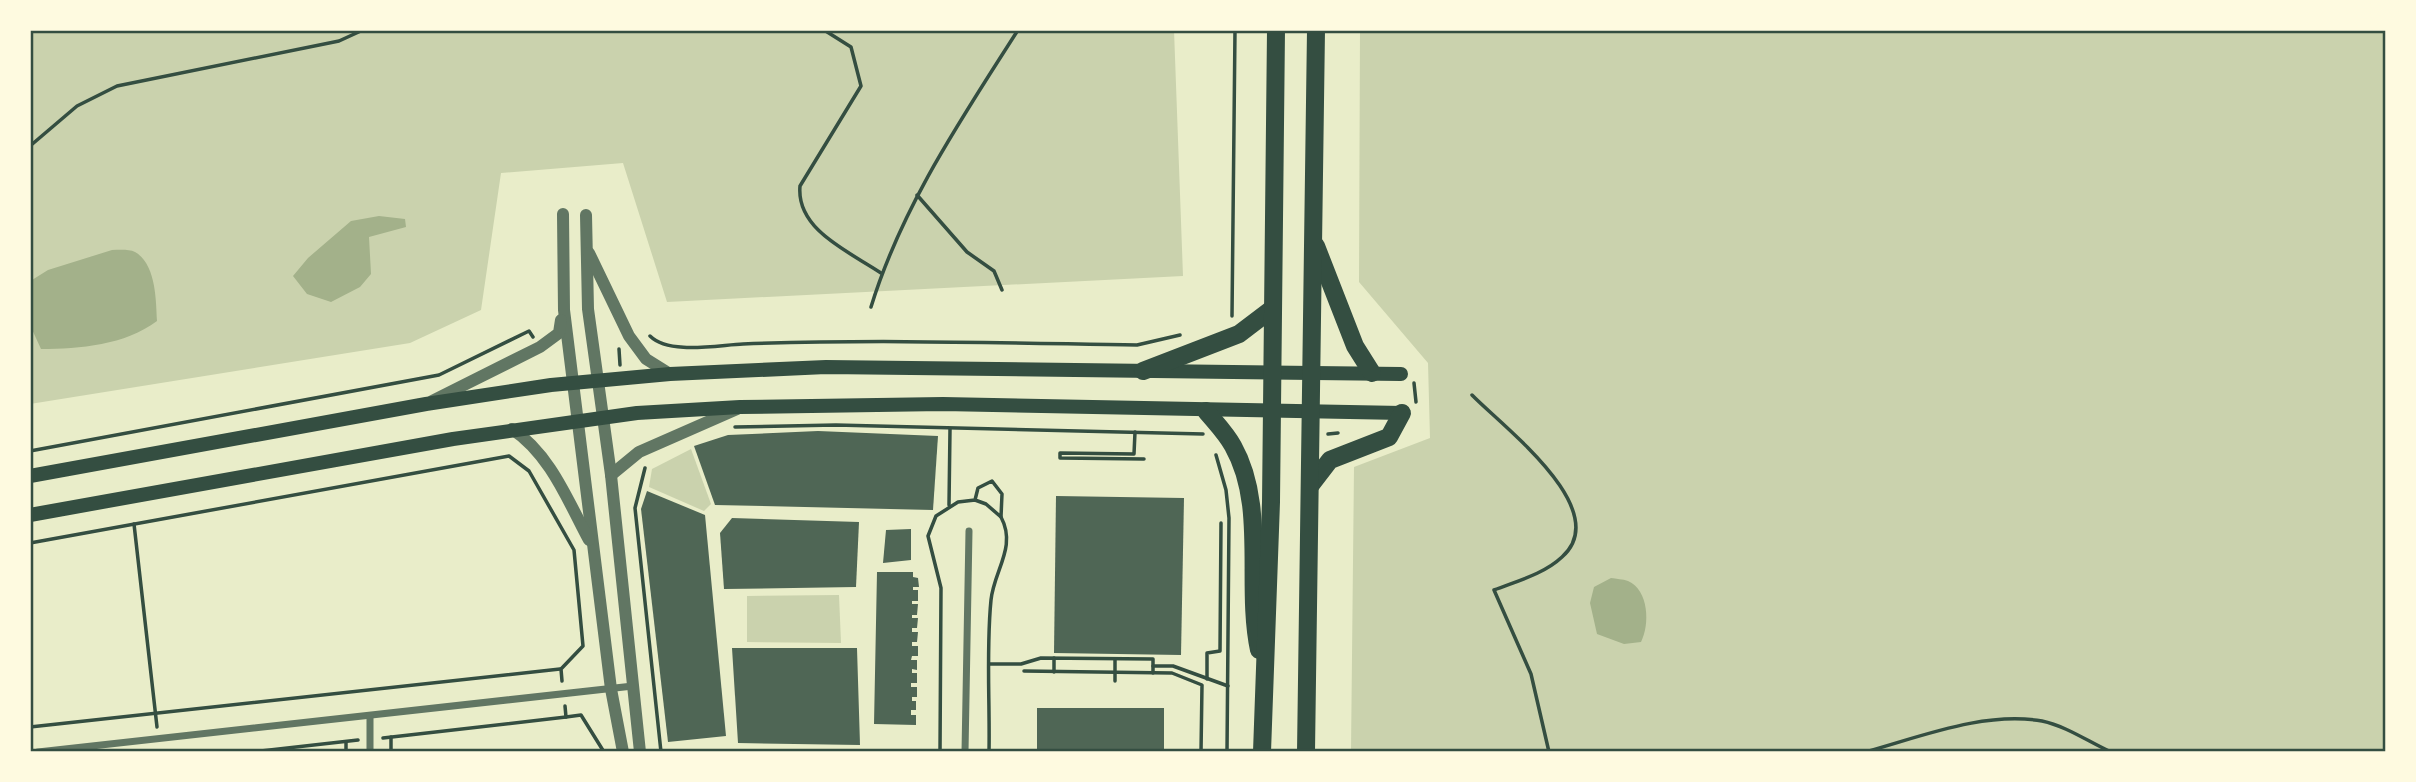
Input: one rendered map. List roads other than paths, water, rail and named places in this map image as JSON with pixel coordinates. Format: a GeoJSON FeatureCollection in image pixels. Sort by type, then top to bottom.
{"type":"FeatureCollection","features":[{"type":"Feature","properties":{"kind":"main road"},"geometry":{"type":"LineString","coordinates":[[1262,752],[1271,411],[1276,30]]}},
{"type":"Feature","properties":{"kind":"main road"},"geometry":{"type":"LineString","coordinates":[[1306,752],[1316,30]]}},
{"type":"Feature","properties":{"kind":"main road"},"geometry":{"type":"LineString","coordinates":[[1313,236],[1355,346],[1372,373]]}},
{"type":"Feature","properties":{"kind":"main road"},"geometry":{"type":"LineString","coordinates":[[1143,372],[1240,334],[1272,309]]}},
{"type":"Feature","properties":{"kind":"main road"},"geometry":{"type":"LineString","coordinates":[[30,476],[426,404],[572,383],[670,374],[826,367],[1401,374]]}},
{"type":"Feature","properties":{"kind":"main road"},"geometry":{"type":"LineString","coordinates":[[30,515],[512,429],[603,417],[740,407],[943,404],[1402,413],[1389,436],[1329,460],[1310,486]]}},
{"type":"Feature","properties":{"kind":"main road"},"geometry":{"type":"LineString","coordinates":[[1206,411],[1233,446],[1250,495],[1253,622],[1265,677]]}},
{"type":"Feature","properties":{"kind":"street"},"geometry":{"type":"LineString","coordinates":[[563,214],[564,310],[572,383],[611,689],[623,752]]}},
{"type":"Feature","properties":{"kind":"street"},"geometry":{"type":"LineString","coordinates":[[586,215],[588,309],[611,475],[640,752]]}},
{"type":"Feature","properties":{"kind":"street"},"geometry":{"type":"LineString","coordinates":[[586,246],[629,336],[646,359],[670,374]]}},
{"type":"Feature","properties":{"kind":"street"},"geometry":{"type":"LineString","coordinates":[[426,404],[540,347],[559,333],[564,310]]}},
{"type":"Feature","properties":{"kind":"street"},"geometry":{"type":"LineString","coordinates":[[611,475],[639,452],[740,407]]}},
{"type":"Feature","properties":{"kind":"street"},"geometry":{"type":"LineString","coordinates":[[512,429],[531,442],[546,463],[593,546]]}},
{"type":"Feature","properties":{"kind":"street"},"geometry":{"type":"LineString","coordinates":[[965,752],[969,531]]}},
{"type":"Feature","properties":{"kind":"street"},"geometry":{"type":"LineString","coordinates":[[38,752],[633,686]]}},
{"type":"Feature","properties":{"kind":"street"},"geometry":{"type":"LineString","coordinates":[[370,716],[370,752]]}}]}
